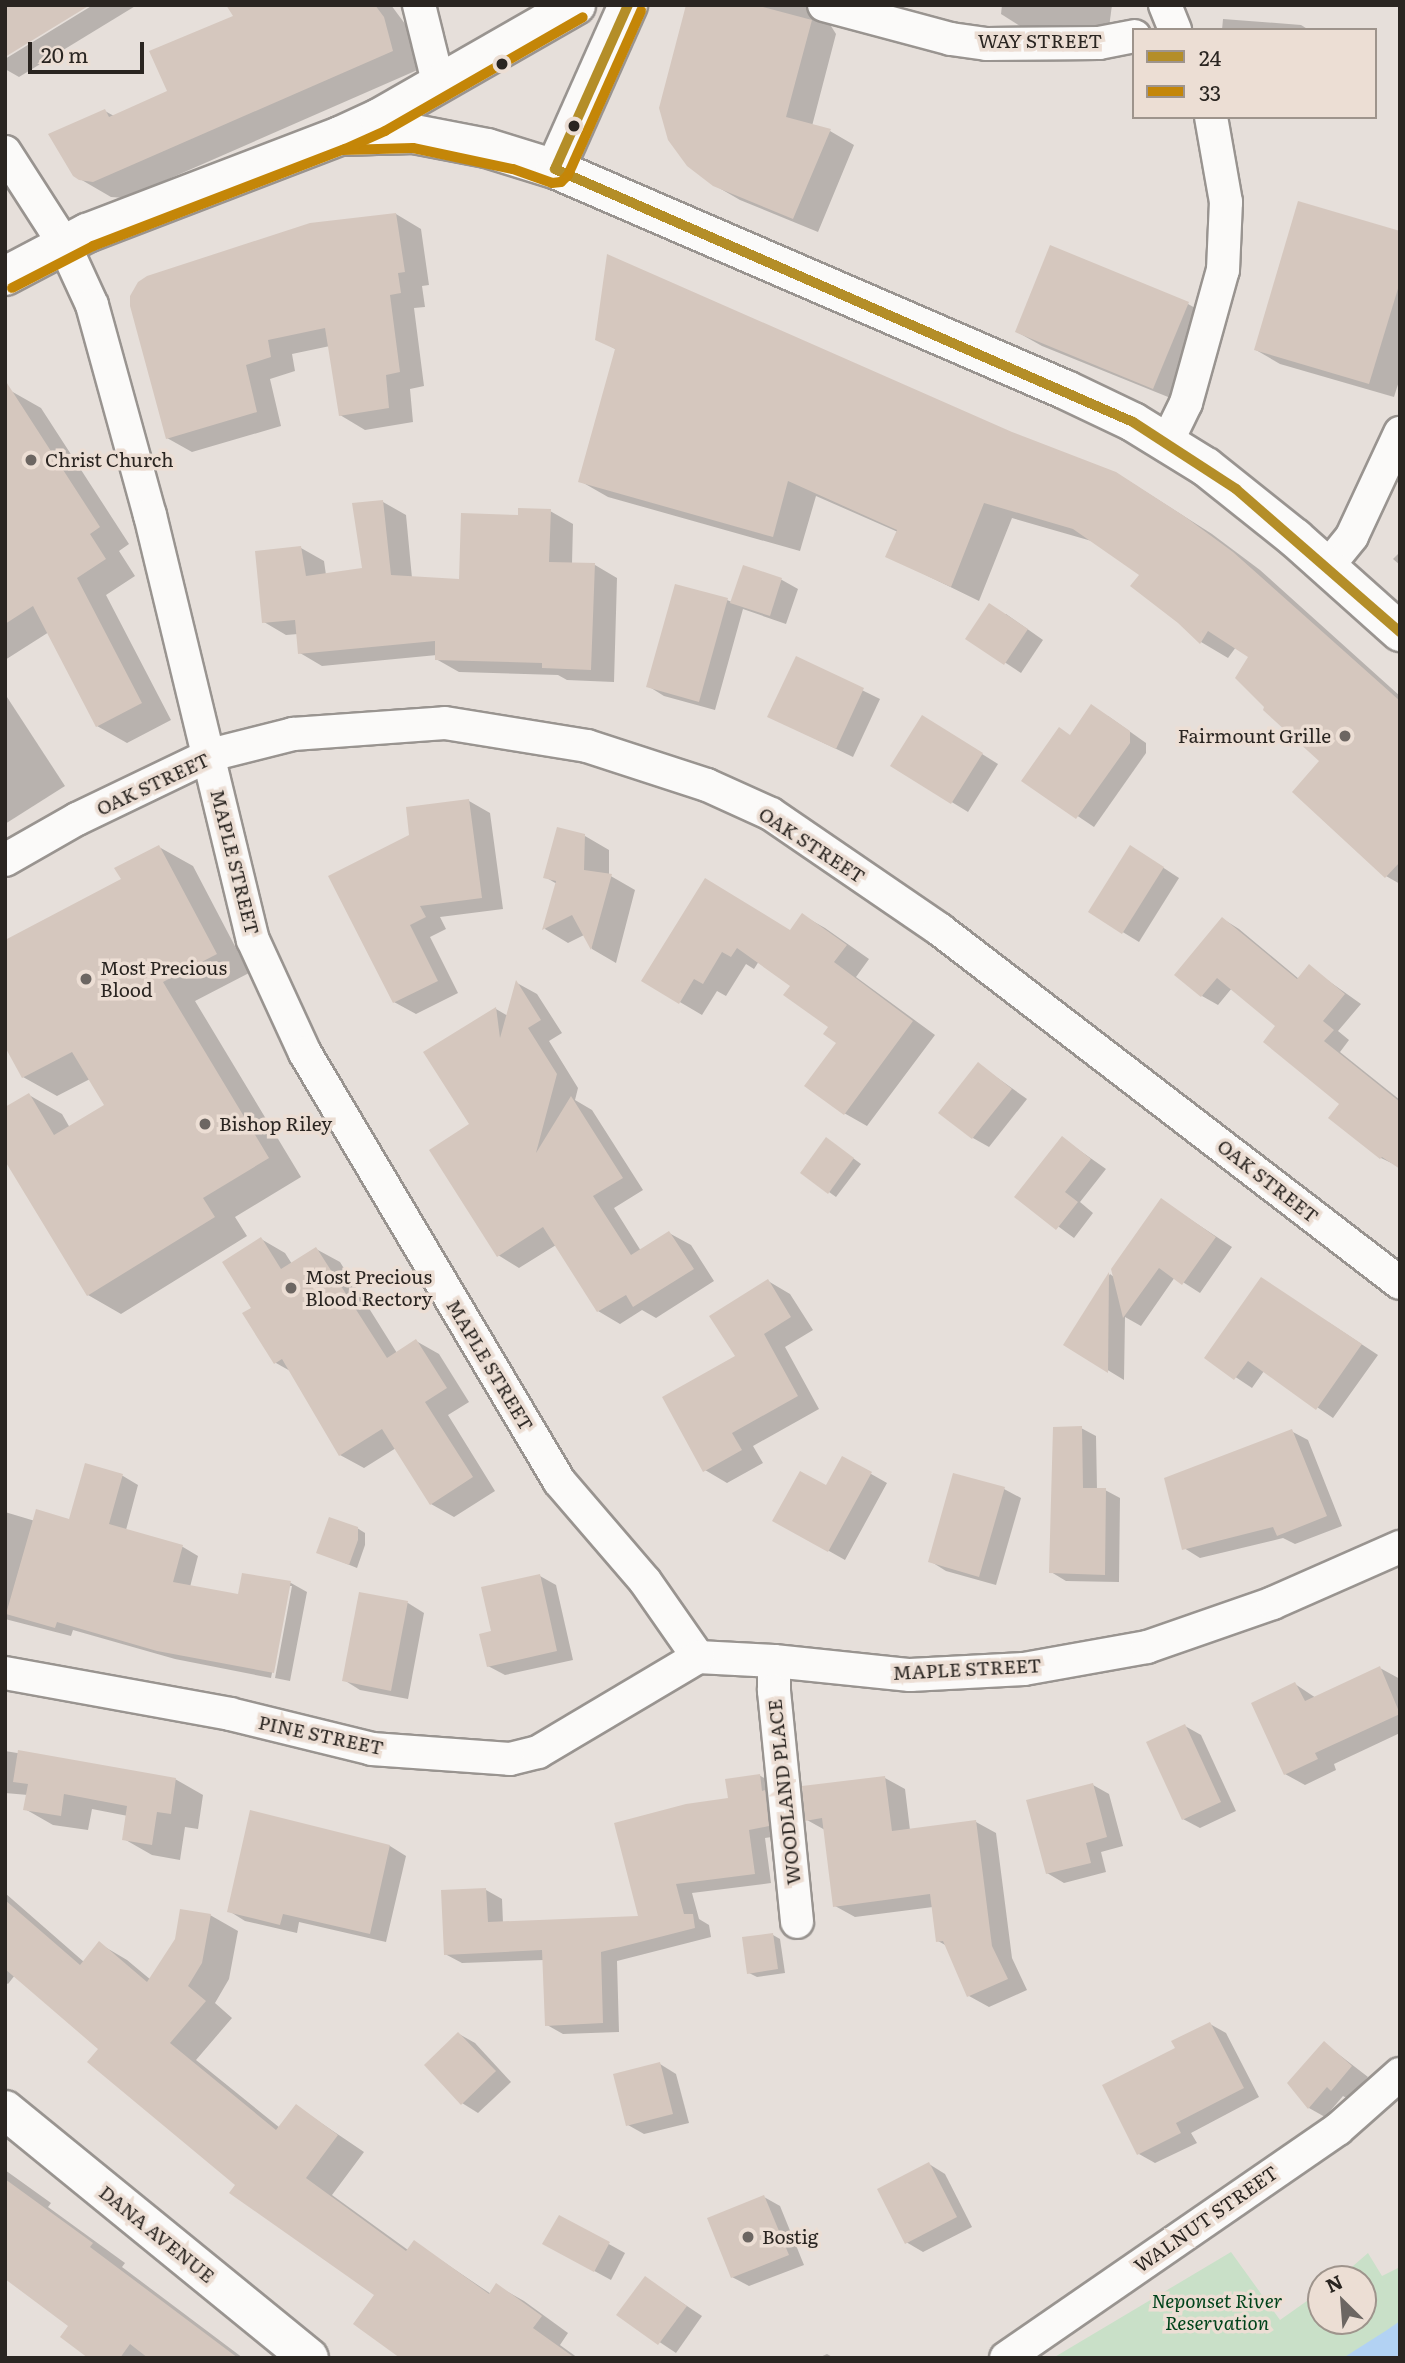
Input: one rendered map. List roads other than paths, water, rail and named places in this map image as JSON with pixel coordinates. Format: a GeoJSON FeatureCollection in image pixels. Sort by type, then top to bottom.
{"type":"FeatureCollection","features":[{"type":"Feature","properties":{"kind":"main road"},"geometry":{"type":"LineString","coordinates":[[5,276],[64,244],[148,208],[340,136],[439,86],[576,5]]}},
{"type":"Feature","properties":{"kind":"main road"},"geometry":{"type":"LineString","coordinates":[[555,169],[628,5]]}},
{"type":"Feature","properties":{"kind":"main road"},"geometry":{"type":"LineString","coordinates":[[340,136],[426,136],[497,151],[555,169],[1066,390],[1167,442],[1236,489],[1328,566],[1400,632]]}},
{"type":"Feature","properties":{"kind":"main road","name":"DANA AVENUE"},"geometry":{"type":"LineString","coordinates":[[5,2110],[309,2358]]}},
{"type":"Feature","properties":{"kind":"street"},"geometry":{"type":"LineString","coordinates":[[419,5],[439,86]]}},
{"type":"Feature","properties":{"kind":"street","name":"WAY STREET"},"geometry":{"type":"LineString","coordinates":[[824,5],[951,39],[986,44],[1099,43],[1132,36]]}},
{"type":"Feature","properties":{"kind":"street"},"geometry":{"type":"LineString","coordinates":[[1167,442],[1186,403],[1223,270],[1226,202],[1211,119]]}},
{"type":"Feature","properties":{"kind":"street","name":"MAPLE STREET"},"geometry":{"type":"LineString","coordinates":[[5,152],[64,244],[92,305],[150,515],[253,940],[305,1053],[559,1481],[645,1581],[698,1657],[774,1661],[910,1675],[1038,1667],[1147,1647],[1273,1603],[1400,1547]]}},
{"type":"Feature","properties":{"kind":"street"},"geometry":{"type":"LineString","coordinates":[[1328,566],[1352,536],[1400,433]]}},
{"type":"Feature","properties":{"kind":"street","name":"OAK STREET"},"geometry":{"type":"LineString","coordinates":[[5,860],[77,819],[210,755],[293,734],[445,723],[587,747],[707,785],[771,814],[939,929],[1400,1283]]}},
{"type":"Feature","properties":{"kind":"street","name":"PINE STREET"},"geometry":{"type":"LineString","coordinates":[[5,1674],[230,1714],[372,1749],[510,1759],[538,1752],[698,1657]]}},
{"type":"Feature","properties":{"kind":"street","name":"WOODLAND PLACE"},"geometry":{"type":"LineString","coordinates":[[774,1661],[797,1922]]}},
{"type":"Feature","properties":{"kind":"street","name":"WALNUT STREET"},"geometry":{"type":"LineString","coordinates":[[1006,2358],[1338,2129],[1400,2074]]}},
{"type":"Feature","properties":{"kind":"water"},"geometry":{"type":"Polygon","coordinates":[[[1400,2321],[1400,2358],[1343,2358],[1387,2330],[1400,2321]]]}},
{"type":"Feature","properties":{"kind":"place","name":"Christ Church"},"geometry":{"type":"Point","coordinates":[31,460]}},
{"type":"Feature","properties":{"kind":"place","name":"Fairmount Grille"},"geometry":{"type":"Point","coordinates":[1345,736]}},
{"type":"Feature","properties":{"kind":"place","name":"Most Precious Blood"},"geometry":{"type":"Point","coordinates":[86,979]}},
{"type":"Feature","properties":{"kind":"place","name":"Bishop Riley"},"geometry":{"type":"Point","coordinates":[205,1124]}},
{"type":"Feature","properties":{"kind":"place","name":"Most Precious Blood Rectory"},"geometry":{"type":"Point","coordinates":[291,1288]}},
{"type":"Feature","properties":{"kind":"place","name":"Bostig"},"geometry":{"type":"Point","coordinates":[748,2237]}},
{"type":"Feature","properties":{"kind":"park label","name":"Neponset River Reservation"},"geometry":{"type":"Point","coordinates":[1217,2312]}}]}
